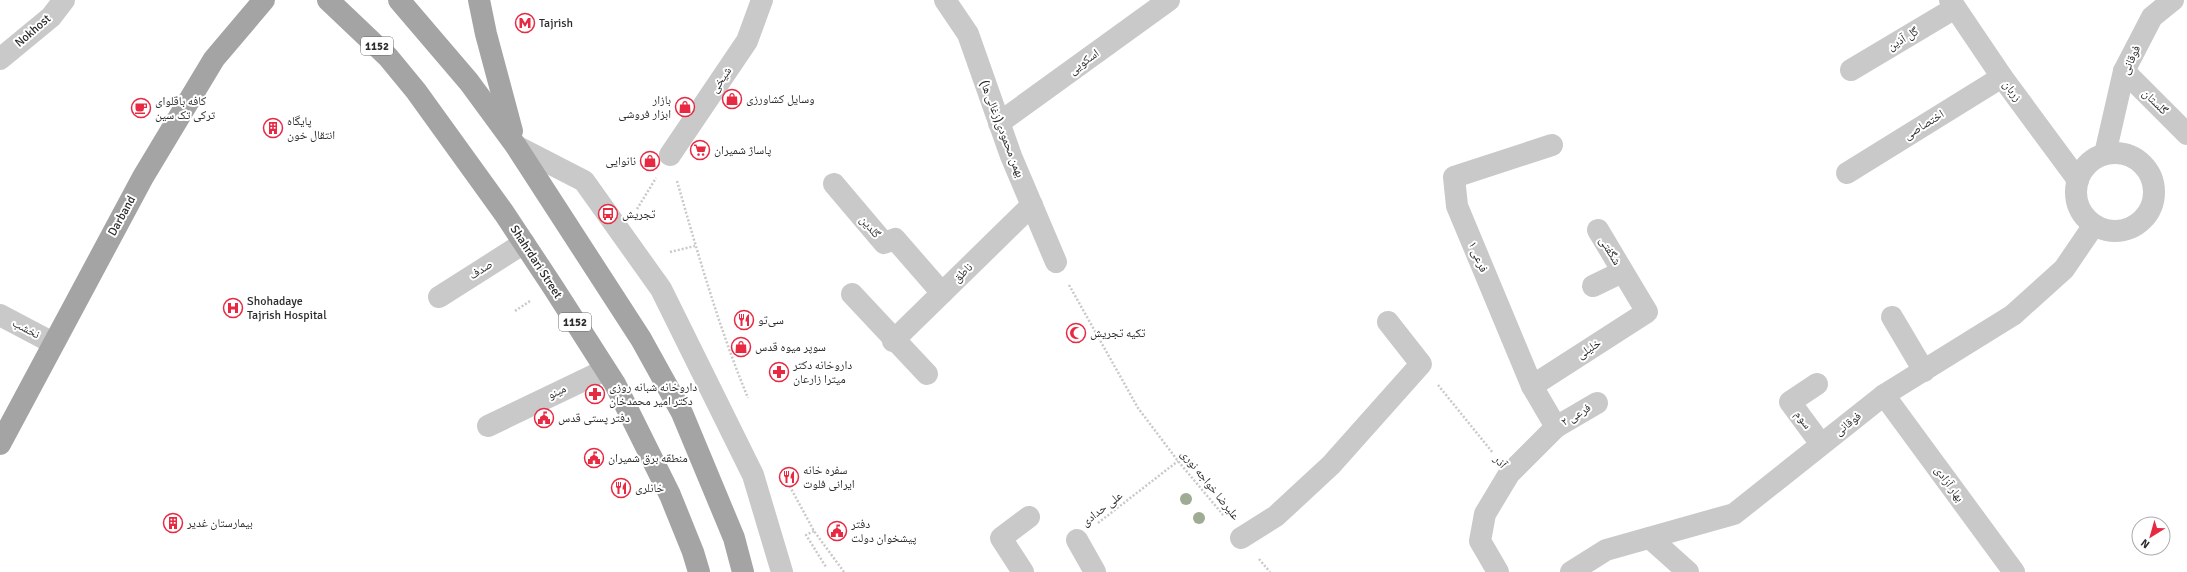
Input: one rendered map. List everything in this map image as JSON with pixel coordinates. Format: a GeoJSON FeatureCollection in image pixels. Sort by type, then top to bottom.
{"type":"FeatureCollection","features":[{"type":"Feature","properties":{"kind":"main road","name":"Darband"},"geometry":{"type":"LineString","coordinates":[[0,444],[143,177],[214,59],[264,0]]}},
{"type":"Feature","properties":{"kind":"main road"},"geometry":{"type":"LineString","coordinates":[[400,0],[456,65],[516,146],[641,339],[682,413],[734,538],[743,572]]}},
{"type":"Feature","properties":{"kind":"main road"},"geometry":{"type":"LineString","coordinates":[[480,0],[486,34],[516,146]]}},
{"type":"Feature","properties":{"kind":"main road","name":"Shahrdari Street"},"geometry":{"type":"LineString","coordinates":[[334,2],[388,57],[416,91],[524,243],[605,370],[670,495],[693,552],[699,572]]}},
{"type":"Feature","properties":{"kind":"street","name":"Nokhost"},"geometry":{"type":"LineString","coordinates":[[0,59],[51,17],[64,0]]}},
{"type":"Feature","properties":{"kind":"street","name":"شیخی"},"geometry":{"type":"LineString","coordinates":[[670,155],[747,41],[762,0]]}},
{"type":"Feature","properties":{"kind":"street","name":"بهمن محمودی(زغالی ها)"},"geometry":{"type":"LineString","coordinates":[[944,0],[968,34],[999,123],[1056,262]]}},
{"type":"Feature","properties":{"kind":"street","name":"اسکویی"},"geometry":{"type":"LineString","coordinates":[[999,123],[1169,0]]}},
{"type":"Feature","properties":{"kind":"street","name":"فوقانی"},"geometry":{"type":"LineString","coordinates":[[2105,154],[2124,71],[2152,17],[2173,0]]}},
{"type":"Feature","properties":{"kind":"street","name":"گل آذین"},"geometry":{"type":"LineString","coordinates":[[1851,70],[1952,4]]}},
{"type":"Feature","properties":{"kind":"street","name":"زربان"},"geometry":{"type":"LineString","coordinates":[[1952,4],[2002,77],[2078,180]]}},
{"type":"Feature","properties":{"kind":"street","name":"گلستان"},"geometry":{"type":"LineString","coordinates":[[2124,71],[2187,134]]}},
{"type":"Feature","properties":{"kind":"street","name":"اختصاصی"},"geometry":{"type":"LineString","coordinates":[[1847,173],[2002,77]]}},
{"type":"Feature","properties":{"kind":"street"},"geometry":{"type":"LineString","coordinates":[[516,146],[584,181],[661,289],[753,475],[782,572]]}},
{"type":"Feature","properties":{"kind":"street","name":"فرعی ۱"},"geometry":{"type":"LineString","coordinates":[[1552,146],[1454,177],[1457,206],[1532,386],[1556,427]]}},
{"type":"Feature","properties":{"kind":"street"},"geometry":{"type":"LineString","coordinates":[[2118,153],[2130,156],[2141,162],[2149,173],[2154,185],[2155,198],[2150,210],[2143,221],[2132,228],[2120,231],[2106,231],[2094,225],[2084,217],[2078,205],[2076,193],[2078,180],[2084,169],[2093,160],[2105,154],[2118,153]]}},
{"type":"Feature","properties":{"kind":"street","name":"گلدین"},"geometry":{"type":"LineString","coordinates":[[834,184],[884,243],[895,239],[942,293]]}},
{"type":"Feature","properties":{"kind":"street","name":"ناطق"},"geometry":{"type":"LineString","coordinates":[[894,341],[1032,205]]}},
{"type":"Feature","properties":{"kind":"street","name":"فوقانی"},"geometry":{"type":"LineString","coordinates":[[1571,572],[1606,550],[1734,514],[1884,395],[2013,315],[2064,269],[2094,225]]}},
{"type":"Feature","properties":{"kind":"street","name":"شگفتی"},"geometry":{"type":"LineString","coordinates":[[1598,230],[1646,312]]}},
{"type":"Feature","properties":{"kind":"street","name":"صدف"},"geometry":{"type":"LineString","coordinates":[[439,297],[524,243]]}},
{"type":"Feature","properties":{"kind":"street","name":"شگفتی"},"geometry":{"type":"LineString","coordinates":[[1593,286],[1622,272]]}},
{"type":"Feature","properties":{"kind":"street"},"geometry":{"type":"LineString","coordinates":[[852,294],[894,341],[927,374]]}},
{"type":"Feature","properties":{"kind":"street","name":"خلیلی"},"geometry":{"type":"LineString","coordinates":[[1532,386],[1646,312]]}},
{"type":"Feature","properties":{"kind":"street","name":"نخشب"},"geometry":{"type":"LineString","coordinates":[[0,315],[53,344]]}},
{"type":"Feature","properties":{"kind":"street"},"geometry":{"type":"LineString","coordinates":[[1892,316],[1924,371]]}},
{"type":"Feature","properties":{"kind":"street"},"geometry":{"type":"LineString","coordinates":[[1241,538],[1276,516],[1331,464],[1421,364],[1388,322]]}},
{"type":"Feature","properties":{"kind":"street","name":"مینو"},"geometry":{"type":"LineString","coordinates":[[488,426],[605,370]]}},
{"type":"Feature","properties":{"kind":"street","name":"سوم"},"geometry":{"type":"LineString","coordinates":[[1817,384],[1790,402],[1822,444]]}},
{"type":"Feature","properties":{"kind":"street","name":"بهار آزادی"},"geometry":{"type":"LineString","coordinates":[[1884,395],[2014,572]]}},
{"type":"Feature","properties":{"kind":"street","name":"فرعی ۲"},"geometry":{"type":"LineString","coordinates":[[1509,474],[1556,427],[1597,403]]}},
{"type":"Feature","properties":{"kind":"street","name":"آذر"},"geometry":{"type":"LineString","coordinates":[[1498,572],[1480,541],[1484,514],[1509,474]]}},
{"type":"Feature","properties":{"kind":"street"},"geometry":{"type":"LineString","coordinates":[[1023,572],[1001,538],[1029,517]]}},
{"type":"Feature","properties":{"kind":"street"},"geometry":{"type":"LineString","coordinates":[[1650,538],[1688,572]]}},
{"type":"Feature","properties":{"kind":"street"},"geometry":{"type":"LineString","coordinates":[[1078,540],[1095,572]]}},
{"type":"Feature","properties":{"kind":"path"},"geometry":{"type":"LineString","coordinates":[[670,155],[695,246],[731,357],[751,405]]}},
{"type":"Feature","properties":{"kind":"path"},"geometry":{"type":"LineString","coordinates":[[683,249],[695,246]]}},
{"type":"Feature","properties":{"kind":"path","name":"علیرضا خواجه نوری"},"geometry":{"type":"LineString","coordinates":[[1056,262],[1138,408],[1178,461],[1270,572]]}},
{"type":"Feature","properties":{"kind":"path","name":"آذر"},"geometry":{"type":"LineString","coordinates":[[1421,364],[1509,474]]}},
{"type":"Feature","properties":{"kind":"path","name":"علی حدادی"},"geometry":{"type":"LineString","coordinates":[[1078,540],[1178,461]]}},
{"type":"Feature","properties":{"kind":"path"},"geometry":{"type":"LineString","coordinates":[[780,467],[814,531],[844,572]]}},
{"type":"Feature","properties":{"kind":"path"},"geometry":{"type":"LineString","coordinates":[[814,531],[806,535],[826,567]]}},
{"type":"Feature","properties":{"kind":"place","name":"Tajrish"},"geometry":{"type":"Point","coordinates":[525,23]}},
{"type":"Feature","properties":{"kind":"place","name":"وسایل کشاورزی"},"geometry":{"type":"Point","coordinates":[732,99]}},
{"type":"Feature","properties":{"kind":"place","name":"بازار ابزار فروشی"},"geometry":{"type":"Point","coordinates":[685,107]}},
{"type":"Feature","properties":{"kind":"place","name":"کافه باقلوای ترکی تک سین"},"geometry":{"type":"Point","coordinates":[141,108]}},
{"type":"Feature","properties":{"kind":"place","name":"پایگاه انتقال خون"},"geometry":{"type":"Point","coordinates":[273,128]}},
{"type":"Feature","properties":{"kind":"place","name":"پاساژ شمیران"},"geometry":{"type":"Point","coordinates":[700,150]}},
{"type":"Feature","properties":{"kind":"place","name":"نانوایی"},"geometry":{"type":"Point","coordinates":[650,161]}},
{"type":"Feature","properties":{"kind":"place","name":"تجریش"},"geometry":{"type":"Point","coordinates":[608,214]}},
{"type":"Feature","properties":{"kind":"place","name":"Shohadaye Tajrish Hospital"},"geometry":{"type":"Point","coordinates":[233,308]}},
{"type":"Feature","properties":{"kind":"place","name":"سی‌تو"},"geometry":{"type":"Point","coordinates":[744,320]}},
{"type":"Feature","properties":{"kind":"place","name":"تکیه تجریش"},"geometry":{"type":"Point","coordinates":[1076,333]}},
{"type":"Feature","properties":{"kind":"place","name":"سوپر میوه قدس"},"geometry":{"type":"Point","coordinates":[741,347]}},
{"type":"Feature","properties":{"kind":"place","name":"داروخانه دکتر میترا زارعان"},"geometry":{"type":"Point","coordinates":[779,372]}},
{"type":"Feature","properties":{"kind":"place","name":"داروخانه شبانه روزی دکتر امیر محمدخان"},"geometry":{"type":"Point","coordinates":[595,394]}},
{"type":"Feature","properties":{"kind":"place","name":"دفتر پستی قدس"},"geometry":{"type":"Point","coordinates":[544,418]}},
{"type":"Feature","properties":{"kind":"place","name":"منطقه برق شمیران"},"geometry":{"type":"Point","coordinates":[594,458]}},
{"type":"Feature","properties":{"kind":"place","name":"سفره خانه ایرانی فلوت"},"geometry":{"type":"Point","coordinates":[789,477]}},
{"type":"Feature","properties":{"kind":"place","name":"خانلری"},"geometry":{"type":"Point","coordinates":[621,488]}},
{"type":"Feature","properties":{"kind":"place","name":"بیمارستان غدیر"},"geometry":{"type":"Point","coordinates":[173,523]}},
{"type":"Feature","properties":{"kind":"place","name":"دفتر پیشخوان دولت"},"geometry":{"type":"Point","coordinates":[837,531]}}]}
